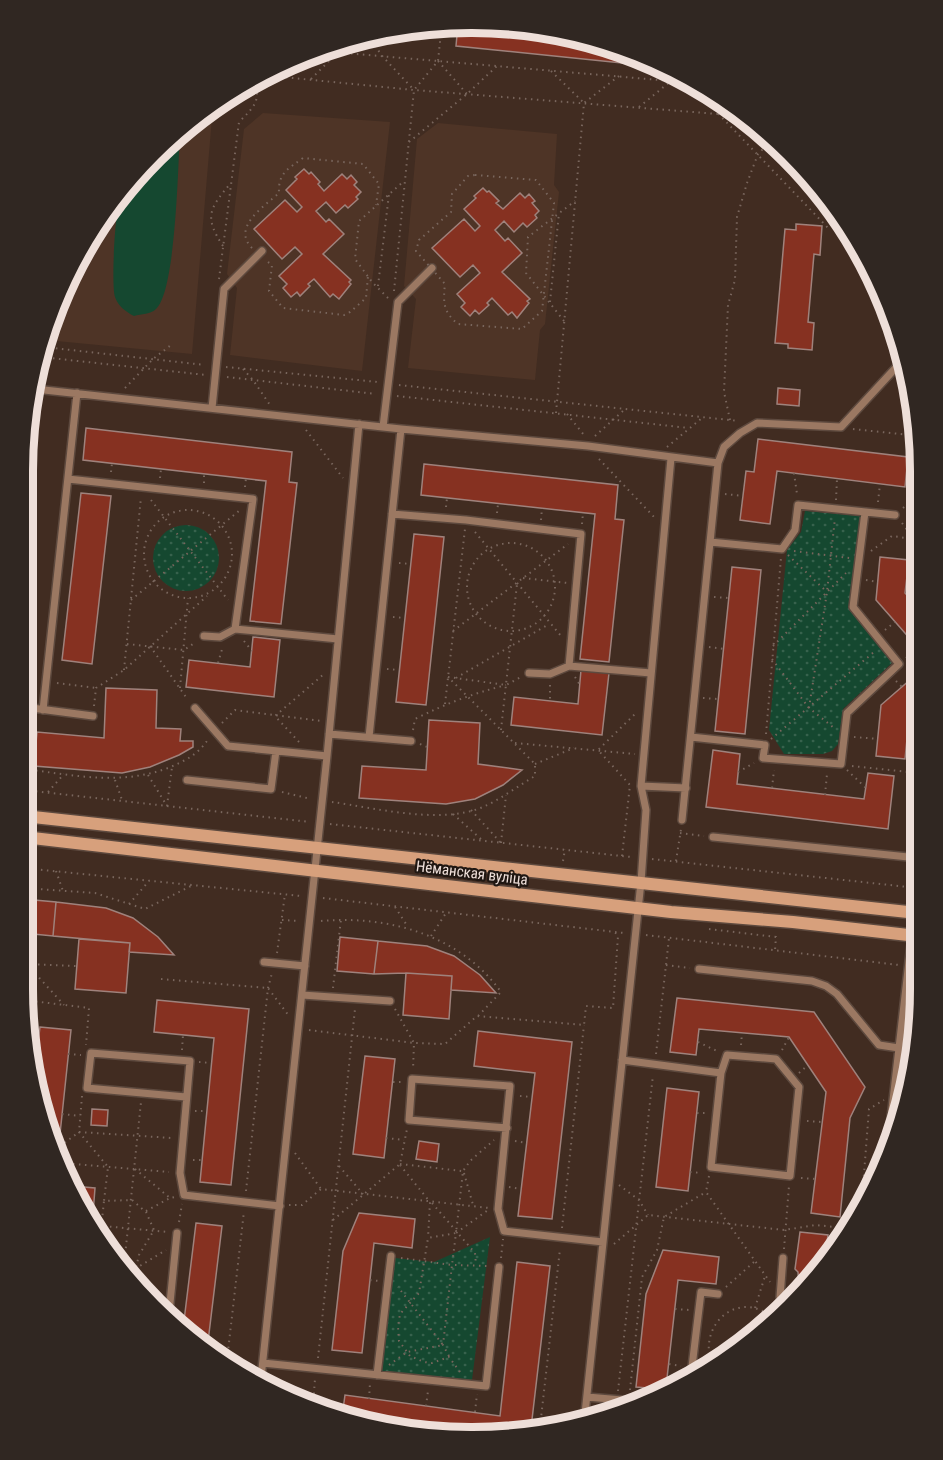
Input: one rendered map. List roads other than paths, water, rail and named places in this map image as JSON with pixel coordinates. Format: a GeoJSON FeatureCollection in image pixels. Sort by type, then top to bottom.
{"type":"FeatureCollection","features":[{"type":"Feature","properties":{"kind":"main road","name":"Нёманская вуліца"},"geometry":{"type":"LineString","coordinates":[[33,817],[910,910]]}},
{"type":"Feature","properties":{"kind":"main road","name":"Нёманская вуліца"},"geometry":{"type":"LineString","coordinates":[[33,838],[638,908],[910,936]]}},
{"type":"Feature","properties":{"kind":"lane"},"geometry":{"type":"LineString","coordinates":[[212,408],[225,289],[261,253]]}},
{"type":"Feature","properties":{"kind":"lane"},"geometry":{"type":"LineString","coordinates":[[383,427],[398,302],[432,268]]}},
{"type":"Feature","properties":{"kind":"lane"},"geometry":{"type":"LineString","coordinates":[[682,820],[718,463],[724,447],[740,433],[757,423],[841,428],[897,368]]}},
{"type":"Feature","properties":{"kind":"lane"},"geometry":{"type":"LineString","coordinates":[[40,390],[401,429],[588,446],[718,463]]}},
{"type":"Feature","properties":{"kind":"lane"},"geometry":{"type":"LineString","coordinates":[[43,710],[77,393]]}},
{"type":"Feature","properties":{"kind":"lane"},"geometry":{"type":"LineString","coordinates":[[262,1373],[327,756],[359,424]]}},
{"type":"Feature","properties":{"kind":"lane"},"geometry":{"type":"LineString","coordinates":[[369,737],[401,429]]}},
{"type":"Feature","properties":{"kind":"lane"},"geometry":{"type":"LineString","coordinates":[[585,1412],[638,908],[645,810],[641,786],[671,458]]}},
{"type":"Feature","properties":{"kind":"lane"},"geometry":{"type":"LineString","coordinates":[[68,479],[253,499],[235,629]]}},
{"type":"Feature","properties":{"kind":"lane"},"geometry":{"type":"LineString","coordinates":[[710,542],[782,549],[795,530],[798,505],[895,515]]}},
{"type":"Feature","properties":{"kind":"lane"},"geometry":{"type":"LineString","coordinates":[[691,737],[765,745],[763,758],[841,764],[847,713],[899,664],[853,607],[865,512]]}},
{"type":"Feature","properties":{"kind":"lane"},"geometry":{"type":"LineString","coordinates":[[392,514],[466,520],[581,534],[569,666]]}},
{"type":"Feature","properties":{"kind":"lane"},"geometry":{"type":"LineString","coordinates":[[204,636],[220,637],[235,629],[338,639]]}},
{"type":"Feature","properties":{"kind":"lane"},"geometry":{"type":"LineString","coordinates":[[529,672],[550,674],[569,666],[651,673]]}},
{"type":"Feature","properties":{"kind":"lane"},"geometry":{"type":"LineString","coordinates":[[33,708],[93,716]]}},
{"type":"Feature","properties":{"kind":"lane"},"geometry":{"type":"LineString","coordinates":[[195,708],[228,746],[327,756]]}},
{"type":"Feature","properties":{"kind":"lane"},"geometry":{"type":"LineString","coordinates":[[329,734],[411,741]]}},
{"type":"Feature","properties":{"kind":"lane"},"geometry":{"type":"LineString","coordinates":[[187,780],[272,789],[276,751]]}},
{"type":"Feature","properties":{"kind":"lane"},"geometry":{"type":"LineString","coordinates":[[641,786],[686,788]]}},
{"type":"Feature","properties":{"kind":"lane"},"geometry":{"type":"LineString","coordinates":[[713,837],[910,857]]}},
{"type":"Feature","properties":{"kind":"lane"},"geometry":{"type":"LineString","coordinates":[[892,1113],[910,956]]}},
{"type":"Feature","properties":{"kind":"lane"},"geometry":{"type":"LineString","coordinates":[[264,962],[305,966]]}},
{"type":"Feature","properties":{"kind":"lane"},"geometry":{"type":"LineString","coordinates":[[699,969],[812,981],[826,986],[837,994],[879,1045],[899,1048]]}},
{"type":"Feature","properties":{"kind":"lane"},"geometry":{"type":"LineString","coordinates":[[302,995],[390,1001]]}},
{"type":"Feature","properties":{"kind":"lane"},"geometry":{"type":"LineString","coordinates":[[186,1097],[87,1088],[91,1053],[190,1061],[180,1173],[184,1195],[280,1206]]}},
{"type":"Feature","properties":{"kind":"lane"},"geometry":{"type":"LineString","coordinates":[[727,1055],[776,1059],[800,1087],[790,1176],[711,1167],[721,1073],[727,1055]]}},
{"type":"Feature","properties":{"kind":"lane"},"geometry":{"type":"LineString","coordinates":[[622,1060],[721,1073]]}},
{"type":"Feature","properties":{"kind":"lane"},"geometry":{"type":"LineString","coordinates":[[507,1128],[409,1120],[412,1079],[510,1086],[510,1095],[506,1140],[498,1209],[504,1231],[603,1242]]}},
{"type":"Feature","properties":{"kind":"lane"},"geometry":{"type":"LineString","coordinates":[[170,1307],[177,1233]]}},
{"type":"Feature","properties":{"kind":"lane"},"geometry":{"type":"LineString","coordinates":[[374,1374],[391,1256]]}},
{"type":"Feature","properties":{"kind":"lane"},"geometry":{"type":"LineString","coordinates":[[782,1299],[783,1258]]}},
{"type":"Feature","properties":{"kind":"lane"},"geometry":{"type":"LineString","coordinates":[[263,1363],[486,1386],[500,1268]]}},
{"type":"Feature","properties":{"kind":"lane"},"geometry":{"type":"LineString","coordinates":[[692,1367],[701,1292],[718,1294]]}},
{"type":"Feature","properties":{"kind":"lane"},"geometry":{"type":"LineString","coordinates":[[587,1397],[622,1400]]}}]}
